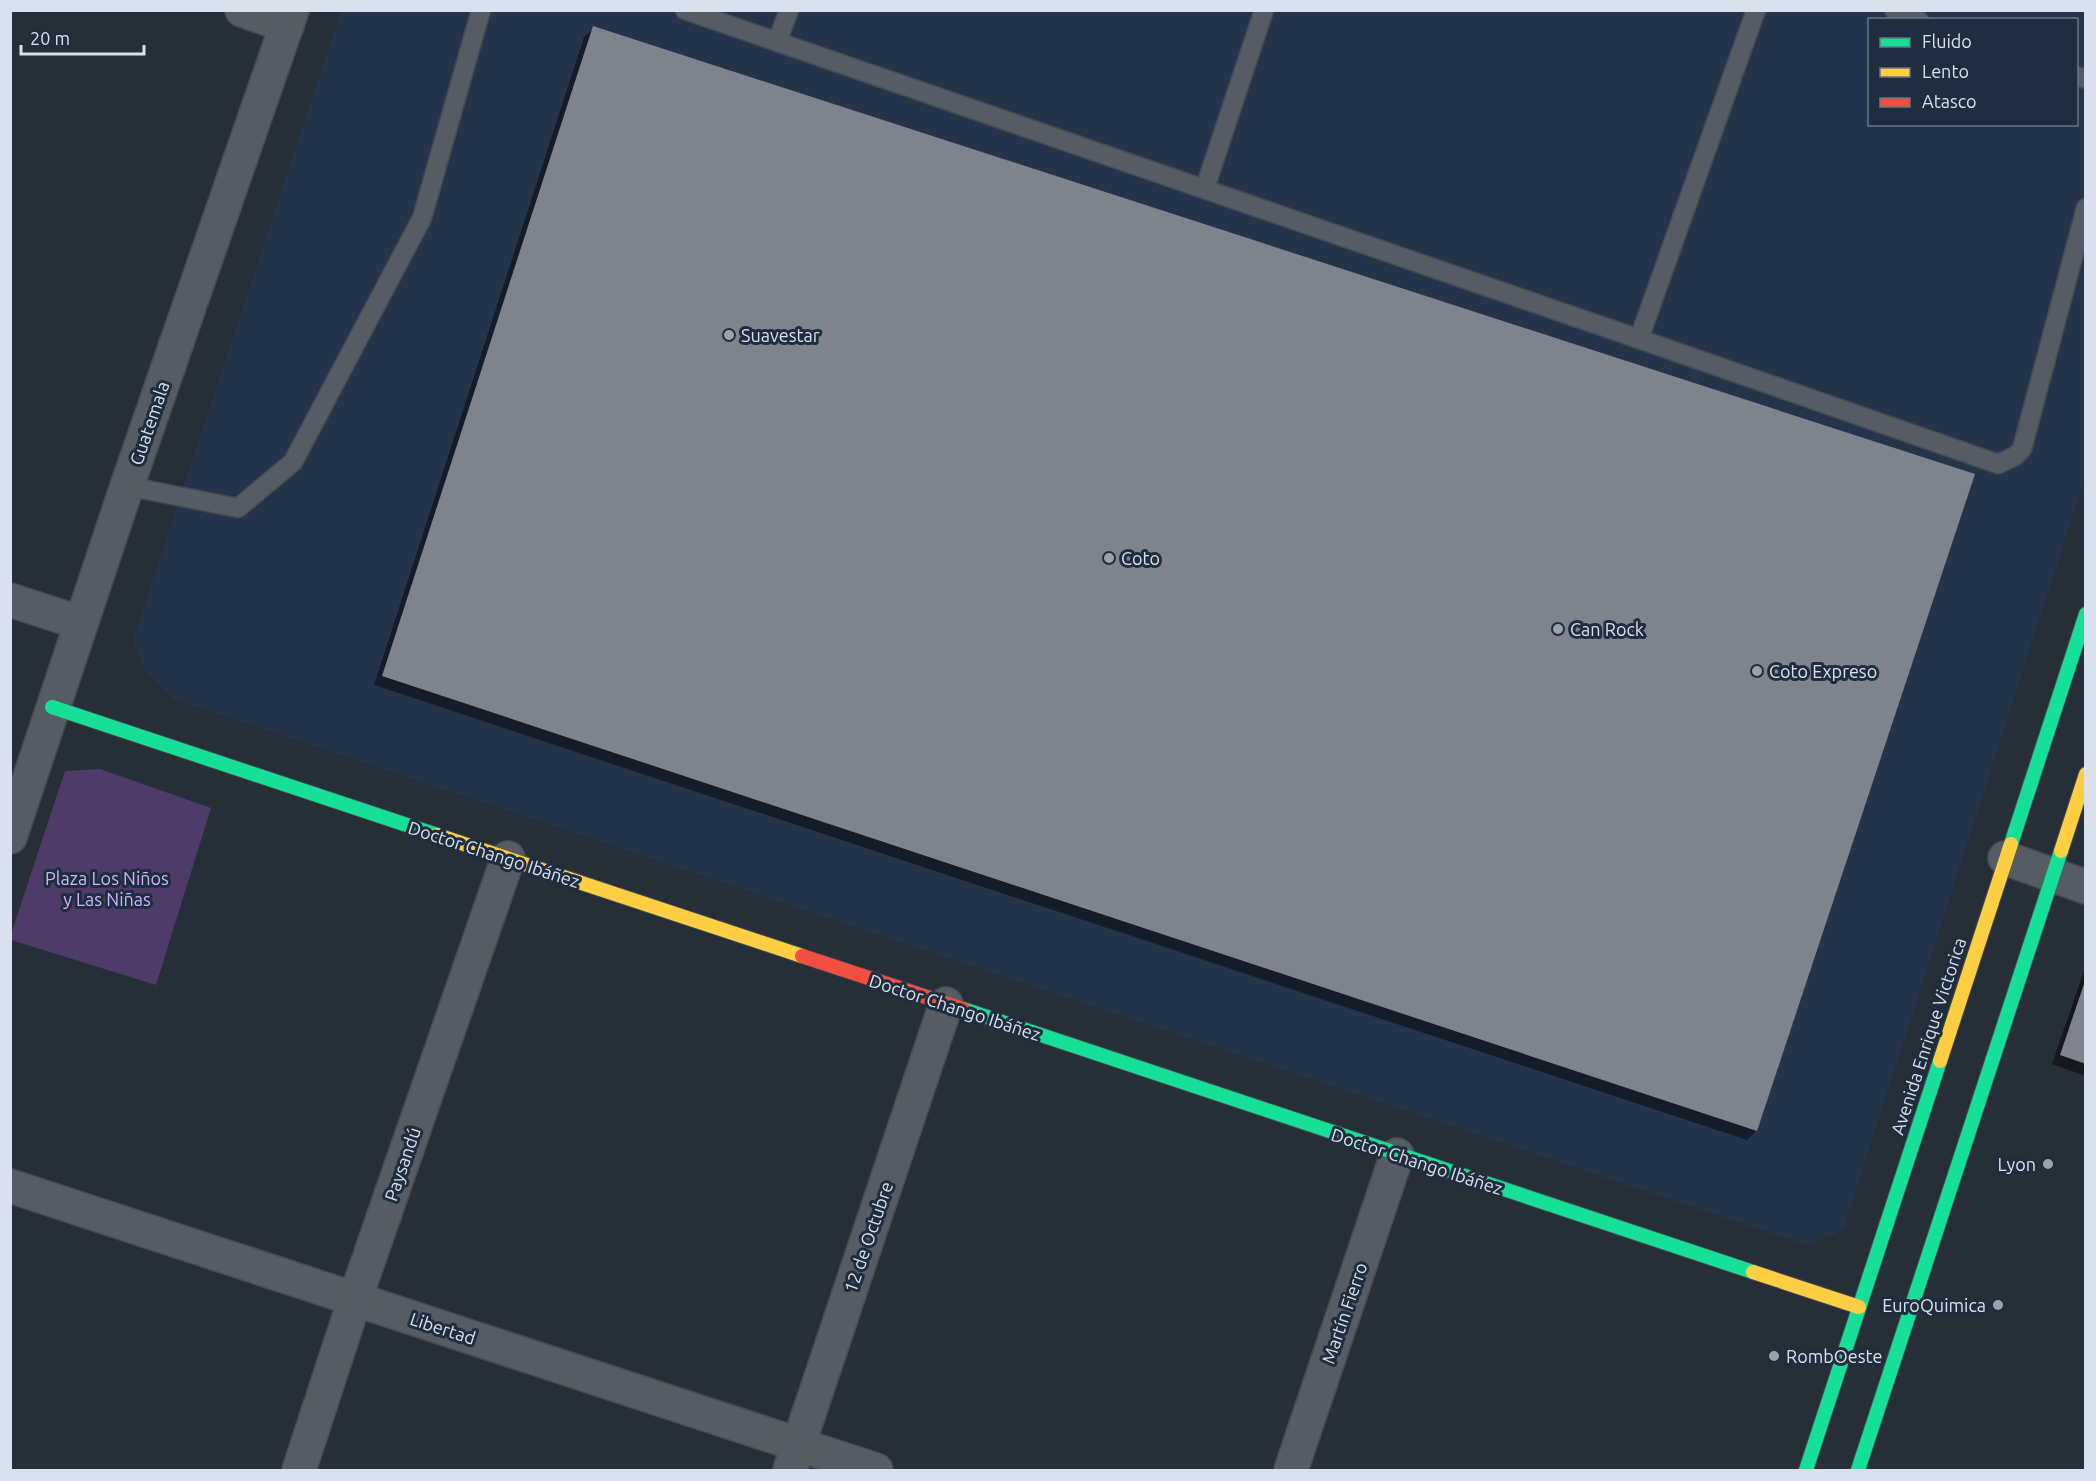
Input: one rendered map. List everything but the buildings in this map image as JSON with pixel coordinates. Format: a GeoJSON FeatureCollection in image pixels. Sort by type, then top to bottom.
{"type":"FeatureCollection","features":[{"type":"Feature","properties":{"kind":"street"},"geometry":{"type":"LineString","coordinates":[[242,10],[289,18]]}},
{"type":"Feature","properties":{"kind":"street","name":"Guatemala"},"geometry":{"type":"LineString","coordinates":[[10,837],[127,486],[289,18]]}},
{"type":"Feature","properties":{"kind":"street"},"geometry":{"type":"LineString","coordinates":[[10,600],[81,623]]}},
{"type":"Feature","properties":{"kind":"street","name":"Avenida Enrique Victorica"},"geometry":{"type":"LineString","coordinates":[[1806,1470],[2085,614]]}},
{"type":"Feature","properties":{"kind":"street","name":"Doctor Chango Ibáñez"},"geometry":{"type":"LineString","coordinates":[[52,707],[1859,1307]]}},
{"type":"Feature","properties":{"kind":"street"},"geometry":{"type":"LineString","coordinates":[[1858,1470],[2085,774]]}},
{"type":"Feature","properties":{"kind":"street","name":"Paysandú"},"geometry":{"type":"LineString","coordinates":[[298,1470],[508,858]]}},
{"type":"Feature","properties":{"kind":"street"},"geometry":{"type":"LineString","coordinates":[[2005,858],[2085,887]]}},
{"type":"Feature","properties":{"kind":"street","name":"12 de Octubre"},"geometry":{"type":"LineString","coordinates":[[794,1458],[946,1004]]}},
{"type":"Feature","properties":{"kind":"street","name":"Martín Fierro"},"geometry":{"type":"LineString","coordinates":[[1291,1470],[1397,1155]]}},
{"type":"Feature","properties":{"kind":"street","name":"Libertad"},"geometry":{"type":"LineString","coordinates":[[10,1186],[355,1299],[794,1458],[876,1470]]}},
{"type":"Feature","properties":{"kind":"lane"},"geometry":{"type":"LineString","coordinates":[[127,486],[238,508],[293,462],[422,218],[481,10]]}},
{"type":"Feature","properties":{"kind":"lane"},"geometry":{"type":"LineString","coordinates":[[685,10],[1998,464],[2015,456],[2022,449],[2085,208]]}},
{"type":"Feature","properties":{"kind":"lane"},"geometry":{"type":"LineString","coordinates":[[777,42],[789,10]]}},
{"type":"Feature","properties":{"kind":"lane"},"geometry":{"type":"LineString","coordinates":[[1205,188],[1263,10]]}},
{"type":"Feature","properties":{"kind":"lane"},"geometry":{"type":"LineString","coordinates":[[1639,339],[1756,10]]}},
{"type":"Feature","properties":{"kind":"lane"},"geometry":{"type":"LineString","coordinates":[[1894,10],[1914,18]]}},
{"type":"Feature","properties":{"kind":"shaded area","name":"Coto"},"geometry":{"type":"Polygon","coordinates":[[[341,11],[2085,11],[2085,477],[1843,1230],[1808,1245],[173,699],[145,671],[133,639],[341,11]]]}},
{"type":"Feature","properties":{"kind":"green space","name":"Plaza Los Niños y Las Niñas"},"geometry":{"type":"Polygon","coordinates":[[[100,769],[211,808],[156,985],[11,940],[11,934],[65,771],[100,769]]]}},
{"type":"Feature","properties":{"kind":"traffic: fast"},"geometry":{"type":"LineString","coordinates":[[2011,844],[2086,614]]}},
{"type":"Feature","properties":{"kind":"traffic: fast"},"geometry":{"type":"LineString","coordinates":[[52,707],[437,835]]}},
{"type":"Feature","properties":{"kind":"traffic: fast"},"geometry":{"type":"LineString","coordinates":[[1858,1470],[2061,851]]}},
{"type":"Feature","properties":{"kind":"traffic: fast"},"geometry":{"type":"LineString","coordinates":[[963,1009],[1753,1272]]}},
{"type":"Feature","properties":{"kind":"traffic: fast"},"geometry":{"type":"LineString","coordinates":[[1806,1470],[1940,1061]]}},
{"type":"Feature","properties":{"kind":"traffic: slow"},"geometry":{"type":"LineString","coordinates":[[2061,851],[2086,774]]}},
{"type":"Feature","properties":{"kind":"traffic: slow"},"geometry":{"type":"LineString","coordinates":[[437,835],[802,956]]}},
{"type":"Feature","properties":{"kind":"traffic: slow"},"geometry":{"type":"LineString","coordinates":[[1940,1061],[2011,844]]}},
{"type":"Feature","properties":{"kind":"traffic: slow"},"geometry":{"type":"LineString","coordinates":[[1753,1272],[1859,1307]]}},
{"type":"Feature","properties":{"kind":"traffic: jam"},"geometry":{"type":"LineString","coordinates":[[802,956],[963,1009]]}},
{"type":"Feature","properties":{"kind":"place","name":"Suavestar"},"geometry":{"type":"Point","coordinates":[729,335]}},
{"type":"Feature","properties":{"kind":"place","name":"Coto"},"geometry":{"type":"Point","coordinates":[1109,558]}},
{"type":"Feature","properties":{"kind":"place","name":"Can Rock"},"geometry":{"type":"Point","coordinates":[1558,629]}},
{"type":"Feature","properties":{"kind":"place","name":"Coto Expreso"},"geometry":{"type":"Point","coordinates":[1757,671]}},
{"type":"Feature","properties":{"kind":"place","name":"Lyon"},"geometry":{"type":"Point","coordinates":[2048,1164]}},
{"type":"Feature","properties":{"kind":"place","name":"EuroQuimica"},"geometry":{"type":"Point","coordinates":[1998,1305]}},
{"type":"Feature","properties":{"kind":"place","name":"RombOeste"},"geometry":{"type":"Point","coordinates":[1774,1356]}}]}
